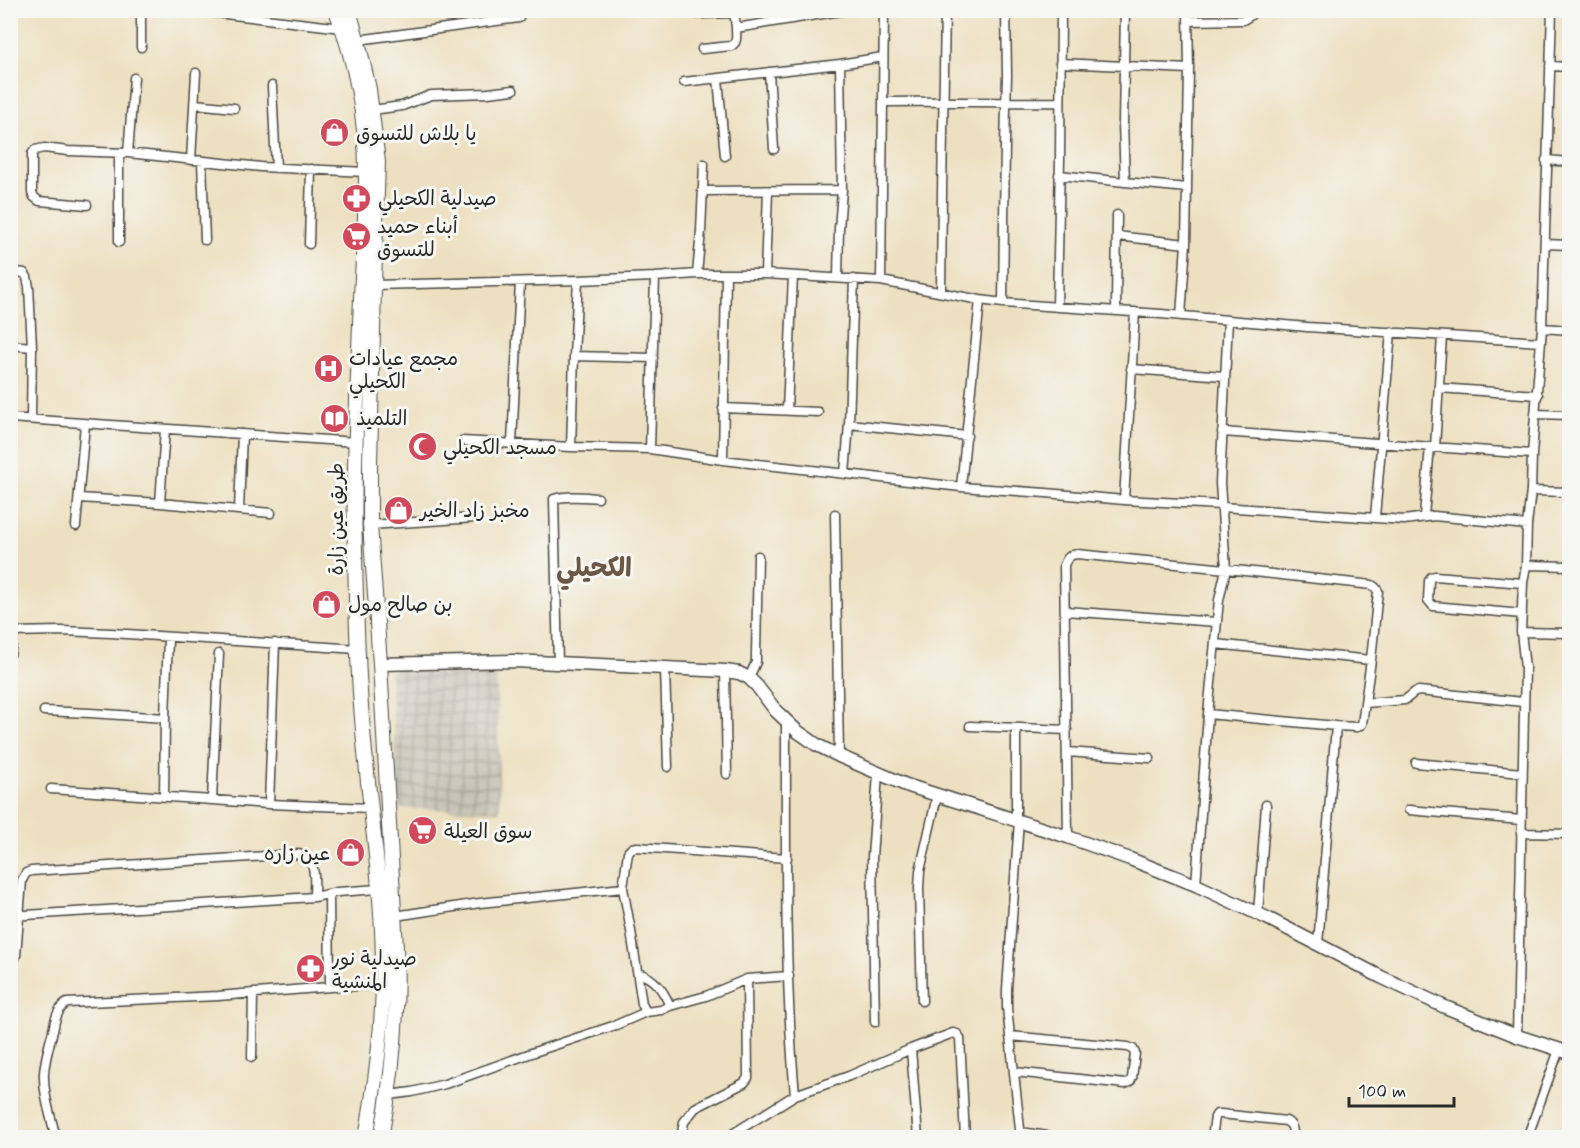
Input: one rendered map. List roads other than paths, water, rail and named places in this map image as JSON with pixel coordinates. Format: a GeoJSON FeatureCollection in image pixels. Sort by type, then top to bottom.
{"type":"FeatureCollection","features":[{"type":"Feature","properties":{"kind":"main road","name":"طريق عين زارة"},"geometry":{"type":"LineString","coordinates":[[336,10],[361,106],[366,172],[356,442],[356,608],[361,716],[378,889],[383,985],[377,1069],[366,1137]]}},
{"type":"Feature","properties":{"kind":"main road","name":"طريق عين زارة"},"geometry":{"type":"LineString","coordinates":[[349,10],[358,40],[372,110],[379,185],[369,464],[370,525],[395,916],[397,1001],[389,1095],[381,1137]]}},
{"type":"Feature","properties":{"kind":"main road"},"geometry":{"type":"LineString","coordinates":[[356,608],[376,605]]}},
{"type":"Feature","properties":{"kind":"main road"},"geometry":{"type":"LineString","coordinates":[[361,716],[383,715]]}},
{"type":"Feature","properties":{"kind":"street"},"geometry":{"type":"LineString","coordinates":[[141,10],[141,46]]}},
{"type":"Feature","properties":{"kind":"street"},"geometry":{"type":"LineString","coordinates":[[191,10],[342,28]]}},
{"type":"Feature","properties":{"kind":"street"},"geometry":{"type":"LineString","coordinates":[[736,28],[847,10]]}},
{"type":"Feature","properties":{"kind":"street"},"geometry":{"type":"LineString","coordinates":[[881,281],[884,10]]}},
{"type":"Feature","properties":{"kind":"street"},"geometry":{"type":"LineString","coordinates":[[941,292],[945,10]]}},
{"type":"Feature","properties":{"kind":"street"},"geometry":{"type":"LineString","coordinates":[[1003,303],[1006,10]]}},
{"type":"Feature","properties":{"kind":"street"},"geometry":{"type":"LineString","coordinates":[[1057,308],[1061,10]]}},
{"type":"Feature","properties":{"kind":"street"},"geometry":{"type":"LineString","coordinates":[[1125,10],[1123,123],[1125,182]]}},
{"type":"Feature","properties":{"kind":"street"},"geometry":{"type":"LineString","coordinates":[[1181,316],[1186,244],[1188,10]]}},
{"type":"Feature","properties":{"kind":"street"},"geometry":{"type":"LineString","coordinates":[[1188,21],[1243,20],[1251,15],[1252,10]]}},
{"type":"Feature","properties":{"kind":"street"},"geometry":{"type":"LineString","coordinates":[[1517,1036],[1525,668],[1521,632],[1542,328],[1552,10]]}},
{"type":"Feature","properties":{"kind":"street"},"geometry":{"type":"LineString","coordinates":[[698,14],[734,12],[736,28],[734,45],[702,49]]}},
{"type":"Feature","properties":{"kind":"street"},"geometry":{"type":"LineString","coordinates":[[358,40],[519,18]]}},
{"type":"Feature","properties":{"kind":"street"},"geometry":{"type":"LineString","coordinates":[[684,82],[884,57]]}},
{"type":"Feature","properties":{"kind":"street"},"geometry":{"type":"LineString","coordinates":[[838,278],[842,190],[840,63]]}},
{"type":"Feature","properties":{"kind":"street"},"geometry":{"type":"LineString","coordinates":[[1060,63],[1189,69]]}},
{"type":"Feature","properties":{"kind":"street"},"geometry":{"type":"LineString","coordinates":[[1550,66],[1569,67]]}},
{"type":"Feature","properties":{"kind":"street"},"geometry":{"type":"LineString","coordinates":[[769,72],[774,149]]}},
{"type":"Feature","properties":{"kind":"street"},"geometry":{"type":"LineString","coordinates":[[191,160],[196,73]]}},
{"type":"Feature","properties":{"kind":"street"},"geometry":{"type":"LineString","coordinates":[[119,242],[124,153],[134,78]]}},
{"type":"Feature","properties":{"kind":"street"},"geometry":{"type":"LineString","coordinates":[[718,78],[725,156]]}},
{"type":"Feature","properties":{"kind":"street"},"geometry":{"type":"LineString","coordinates":[[272,86],[276,168]]}},
{"type":"Feature","properties":{"kind":"street"},"geometry":{"type":"LineString","coordinates":[[372,110],[402,106],[431,95],[513,90]]}},
{"type":"Feature","properties":{"kind":"street"},"geometry":{"type":"LineString","coordinates":[[883,102],[1060,102]]}},
{"type":"Feature","properties":{"kind":"street"},"geometry":{"type":"LineString","coordinates":[[195,104],[234,108]]}},
{"type":"Feature","properties":{"kind":"street"},"geometry":{"type":"LineString","coordinates":[[87,206],[39,201],[34,197],[32,192],[33,152],[38,148],[44,148],[124,153],[276,168],[366,172]]}},
{"type":"Feature","properties":{"kind":"street"},"geometry":{"type":"LineString","coordinates":[[1546,160],[1569,162]]}},
{"type":"Feature","properties":{"kind":"street"},"geometry":{"type":"LineString","coordinates":[[202,161],[205,240]]}},
{"type":"Feature","properties":{"kind":"street"},"geometry":{"type":"LineString","coordinates":[[698,274],[704,164]]}},
{"type":"Feature","properties":{"kind":"street"},"geometry":{"type":"LineString","coordinates":[[309,244],[311,169]]}},
{"type":"Feature","properties":{"kind":"street"},"geometry":{"type":"LineString","coordinates":[[1059,175],[1187,188]]}},
{"type":"Feature","properties":{"kind":"street"},"geometry":{"type":"LineString","coordinates":[[702,191],[842,190]]}},
{"type":"Feature","properties":{"kind":"street"},"geometry":{"type":"LineString","coordinates":[[765,274],[768,191]]}},
{"type":"Feature","properties":{"kind":"street"},"geometry":{"type":"LineString","coordinates":[[1116,310],[1117,215]]}},
{"type":"Feature","properties":{"kind":"street"},"geometry":{"type":"LineString","coordinates":[[1117,236],[1186,244]]}},
{"type":"Feature","properties":{"kind":"street"},"geometry":{"type":"LineString","coordinates":[[1545,244],[1569,245]]}},
{"type":"Feature","properties":{"kind":"street"},"geometry":{"type":"LineString","coordinates":[[10,271],[24,273],[27,277],[32,347],[31,419]]}},
{"type":"Feature","properties":{"kind":"street"},"geometry":{"type":"LineString","coordinates":[[374,285],[520,282],[698,274],[765,274],[881,281],[980,300],[1057,308],[1116,310],[1540,342]]}},
{"type":"Feature","properties":{"kind":"street"},"geometry":{"type":"LineString","coordinates":[[723,460],[726,274]]}},
{"type":"Feature","properties":{"kind":"street"},"geometry":{"type":"LineString","coordinates":[[787,410],[793,276]]}},
{"type":"Feature","properties":{"kind":"street"},"geometry":{"type":"LineString","coordinates":[[650,449],[655,277]]}},
{"type":"Feature","properties":{"kind":"street"},"geometry":{"type":"LineString","coordinates":[[846,474],[854,279]]}},
{"type":"Feature","properties":{"kind":"street"},"geometry":{"type":"LineString","coordinates":[[571,447],[578,280]]}},
{"type":"Feature","properties":{"kind":"street"},"geometry":{"type":"LineString","coordinates":[[512,443],[520,282]]}},
{"type":"Feature","properties":{"kind":"street"},"geometry":{"type":"LineString","coordinates":[[962,487],[980,300]]}},
{"type":"Feature","properties":{"kind":"street"},"geometry":{"type":"LineString","coordinates":[[1124,500],[1135,312]]}},
{"type":"Feature","properties":{"kind":"street"},"geometry":{"type":"LineString","coordinates":[[1196,885],[1208,714],[1219,600],[1226,568],[1220,483],[1228,320]]}},
{"type":"Feature","properties":{"kind":"street"},"geometry":{"type":"LineString","coordinates":[[1542,328],[1569,330]]}},
{"type":"Feature","properties":{"kind":"street"},"geometry":{"type":"LineString","coordinates":[[1375,517],[1391,332]]}},
{"type":"Feature","properties":{"kind":"street"},"geometry":{"type":"LineString","coordinates":[[1424,516],[1439,388],[1442,336]]}},
{"type":"Feature","properties":{"kind":"street"},"geometry":{"type":"LineString","coordinates":[[10,345],[32,347]]}},
{"type":"Feature","properties":{"kind":"street"},"geometry":{"type":"LineString","coordinates":[[574,356],[653,358]]}},
{"type":"Feature","properties":{"kind":"street"},"geometry":{"type":"LineString","coordinates":[[1131,369],[1224,376]]}},
{"type":"Feature","properties":{"kind":"street"},"geometry":{"type":"LineString","coordinates":[[1439,388],[1538,396]]}},
{"type":"Feature","properties":{"kind":"street"},"geometry":{"type":"LineString","coordinates":[[723,408],[818,412]]}},
{"type":"Feature","properties":{"kind":"street"},"geometry":{"type":"LineString","coordinates":[[1536,414],[1569,415]]}},
{"type":"Feature","properties":{"kind":"street"},"geometry":{"type":"LineString","coordinates":[[10,418],[356,442]]}},
{"type":"Feature","properties":{"kind":"street"},"geometry":{"type":"LineString","coordinates":[[76,526],[85,424]]}},
{"type":"Feature","properties":{"kind":"street"},"geometry":{"type":"LineString","coordinates":[[849,424],[966,436]]}},
{"type":"Feature","properties":{"kind":"street"},"geometry":{"type":"LineString","coordinates":[[160,503],[165,429]]}},
{"type":"Feature","properties":{"kind":"street"},"geometry":{"type":"LineString","coordinates":[[1222,432],[1532,454]]}},
{"type":"Feature","properties":{"kind":"street"},"geometry":{"type":"LineString","coordinates":[[238,510],[243,434]]}},
{"type":"Feature","properties":{"kind":"street"},"geometry":{"type":"LineString","coordinates":[[462,441],[650,449],[723,460],[962,487],[1404,520],[1424,516],[1527,525]]}},
{"type":"Feature","properties":{"kind":"street"},"geometry":{"type":"LineString","coordinates":[[1532,491],[1569,492]]}},
{"type":"Feature","properties":{"kind":"street"},"geometry":{"type":"LineString","coordinates":[[79,498],[271,513]]}},
{"type":"Feature","properties":{"kind":"street"},"geometry":{"type":"LineString","coordinates":[[558,663],[554,499],[598,498]]}},
{"type":"Feature","properties":{"kind":"street"},"geometry":{"type":"LineString","coordinates":[[835,514],[839,756]]}},
{"type":"Feature","properties":{"kind":"street"},"geometry":{"type":"LineString","coordinates":[[370,525],[475,518]]}},
{"type":"Feature","properties":{"kind":"street"},"geometry":{"type":"LineString","coordinates":[[1068,837],[1064,565],[1070,555],[1226,568],[1376,587],[1378,591],[1371,660],[1362,724],[1357,727],[1336,726],[1208,714]]}},
{"type":"Feature","properties":{"kind":"street"},"geometry":{"type":"LineString","coordinates":[[749,678],[756,662],[758,556]]}},
{"type":"Feature","properties":{"kind":"street"},"geometry":{"type":"LineString","coordinates":[[1526,565],[1569,566]]}},
{"type":"Feature","properties":{"kind":"street"},"geometry":{"type":"LineString","coordinates":[[1522,614],[1433,606],[1428,600],[1429,581],[1435,576],[1523,583]]}},
{"type":"Feature","properties":{"kind":"street"},"geometry":{"type":"LineString","coordinates":[[1065,611],[1217,622]]}},
{"type":"Feature","properties":{"kind":"street"},"geometry":{"type":"LineString","coordinates":[[10,655],[12,632],[62,631],[358,649]]}},
{"type":"Feature","properties":{"kind":"street"},"geometry":{"type":"LineString","coordinates":[[1521,632],[1569,633]]}},
{"type":"Feature","properties":{"kind":"street"},"geometry":{"type":"LineString","coordinates":[[164,796],[168,638]]}},
{"type":"Feature","properties":{"kind":"street"},"geometry":{"type":"LineString","coordinates":[[269,804],[275,643]]}},
{"type":"Feature","properties":{"kind":"street"},"geometry":{"type":"LineString","coordinates":[[1215,644],[1371,660]]}},
{"type":"Feature","properties":{"kind":"street"},"geometry":{"type":"LineString","coordinates":[[212,800],[219,654]]}},
{"type":"Feature","properties":{"kind":"street"},"geometry":{"type":"LineString","coordinates":[[380,664],[558,663],[739,673],[749,678],[757,686],[786,721],[817,745],[878,774],[937,796],[1068,837],[1196,885],[1445,1007],[1517,1036],[1564,1051],[1527,1137]]}},
{"type":"Feature","properties":{"kind":"street"},"geometry":{"type":"LineString","coordinates":[[665,668],[668,767]]}},
{"type":"Feature","properties":{"kind":"street"},"geometry":{"type":"LineString","coordinates":[[725,671],[726,774]]}},
{"type":"Feature","properties":{"kind":"street"},"geometry":{"type":"LineString","coordinates":[[1365,703],[1405,700],[1419,691],[1523,702]]}},
{"type":"Feature","properties":{"kind":"street"},"geometry":{"type":"LineString","coordinates":[[44,711],[165,718]]}},
{"type":"Feature","properties":{"kind":"street"},"geometry":{"type":"LineString","coordinates":[[786,721],[789,976],[795,1095]]}},
{"type":"Feature","properties":{"kind":"street"},"geometry":{"type":"LineString","coordinates":[[970,726],[1067,730]]}},
{"type":"Feature","properties":{"kind":"street"},"geometry":{"type":"LineString","coordinates":[[1318,944],[1336,726]]}},
{"type":"Feature","properties":{"kind":"street"},"geometry":{"type":"LineString","coordinates":[[1016,728],[1017,820],[1006,989],[1010,1036],[1021,1135],[1060,1137]]}},
{"type":"Feature","properties":{"kind":"street"},"geometry":{"type":"LineString","coordinates":[[1067,752],[1150,758]]}},
{"type":"Feature","properties":{"kind":"street"},"geometry":{"type":"LineString","coordinates":[[1416,763],[1522,773]]}},
{"type":"Feature","properties":{"kind":"street"},"geometry":{"type":"LineString","coordinates":[[875,1022],[872,857],[878,774]]}},
{"type":"Feature","properties":{"kind":"street"},"geometry":{"type":"LineString","coordinates":[[51,789],[269,804],[370,808]]}},
{"type":"Feature","properties":{"kind":"street"},"geometry":{"type":"LineString","coordinates":[[922,1001],[920,871],[937,796]]}},
{"type":"Feature","properties":{"kind":"street"},"geometry":{"type":"LineString","coordinates":[[1258,914],[1266,805]]}},
{"type":"Feature","properties":{"kind":"street"},"geometry":{"type":"LineString","coordinates":[[1409,810],[1521,820]]}},
{"type":"Feature","properties":{"kind":"street"},"geometry":{"type":"LineString","coordinates":[[1521,833],[1569,834]]}},
{"type":"Feature","properties":{"kind":"street"},"geometry":{"type":"LineString","coordinates":[[646,1012],[642,1004],[632,931],[623,888],[628,852],[637,847],[787,858]]}},
{"type":"Feature","properties":{"kind":"street"},"geometry":{"type":"LineString","coordinates":[[10,962],[16,955],[15,916],[22,880],[28,872],[301,854],[307,857],[313,865],[314,897]]}},
{"type":"Feature","properties":{"kind":"street"},"geometry":{"type":"LineString","coordinates":[[395,916],[480,903],[623,888]]}},
{"type":"Feature","properties":{"kind":"street"},"geometry":{"type":"LineString","coordinates":[[15,916],[314,897],[378,889]]}},
{"type":"Feature","properties":{"kind":"street"},"geometry":{"type":"LineString","coordinates":[[329,894],[330,987]]}},
{"type":"Feature","properties":{"kind":"street"},"geometry":{"type":"LineString","coordinates":[[638,973],[647,976],[662,990],[670,1006]]}},
{"type":"Feature","properties":{"kind":"street"},"geometry":{"type":"LineString","coordinates":[[389,1095],[445,1084],[616,1025],[646,1012],[662,1010],[706,996],[747,979],[789,976]]}},
{"type":"Feature","properties":{"kind":"street"},"geometry":{"type":"LineString","coordinates":[[681,1137],[684,1122],[695,1108],[744,1083],[748,1077],[747,979]]}},
{"type":"Feature","properties":{"kind":"street"},"geometry":{"type":"LineString","coordinates":[[56,1137],[45,1091],[44,1074],[57,1014],[61,1006],[67,1003],[159,1000],[383,985]]}},
{"type":"Feature","properties":{"kind":"street"},"geometry":{"type":"LineString","coordinates":[[252,1057],[253,994]]}},
{"type":"Feature","properties":{"kind":"street"},"geometry":{"type":"LineString","coordinates":[[726,1137],[795,1095],[849,1076],[953,1033],[960,1038],[965,1137]]}},
{"type":"Feature","properties":{"kind":"street"},"geometry":{"type":"LineString","coordinates":[[1010,1036],[1128,1047],[1135,1053],[1132,1078],[1125,1084],[1015,1072]]}},
{"type":"Feature","properties":{"kind":"street"},"geometry":{"type":"LineString","coordinates":[[911,1049],[918,1137]]}},
{"type":"Feature","properties":{"kind":"street"},"geometry":{"type":"LineString","coordinates":[[1212,1137],[1215,1117],[1221,1114],[1286,1120],[1293,1127],[1293,1137]]}},
{"type":"Feature","properties":{"kind":"place","name":"يا بلاش للتسوق"},"geometry":{"type":"Point","coordinates":[335,133]}},
{"type":"Feature","properties":{"kind":"place","name":"صيدلية الكحيلي"},"geometry":{"type":"Point","coordinates":[357,198]}},
{"type":"Feature","properties":{"kind":"place","name":"أبناء حميد للتسوق"},"geometry":{"type":"Point","coordinates":[356,237]}},
{"type":"Feature","properties":{"kind":"place","name":"مجمع عيادات الكحيلي"},"geometry":{"type":"Point","coordinates":[328,369]}},
{"type":"Feature","properties":{"kind":"place","name":"التلميذ"},"geometry":{"type":"Point","coordinates":[335,418]}},
{"type":"Feature","properties":{"kind":"place","name":"مسجد الكحيلي"},"geometry":{"type":"Point","coordinates":[422,447]}},
{"type":"Feature","properties":{"kind":"place","name":"مخبز زاد الخير"},"geometry":{"type":"Point","coordinates":[399,510]}},
{"type":"Feature","properties":{"kind":"place","name":"بن صالح مول"},"geometry":{"type":"Point","coordinates":[327,604]}},
{"type":"Feature","properties":{"kind":"place","name":"سوق العيلة"},"geometry":{"type":"Point","coordinates":[423,831]}},
{"type":"Feature","properties":{"kind":"place","name":"عين زاره"},"geometry":{"type":"Point","coordinates":[351,853]}},
{"type":"Feature","properties":{"kind":"place","name":"صيدلية نور المنشية"},"geometry":{"type":"Point","coordinates":[311,969]}},
{"type":"Feature","properties":{"kind":"district","name":"الكحيلي"},"geometry":{"type":"Point","coordinates":[594,567]}}]}
